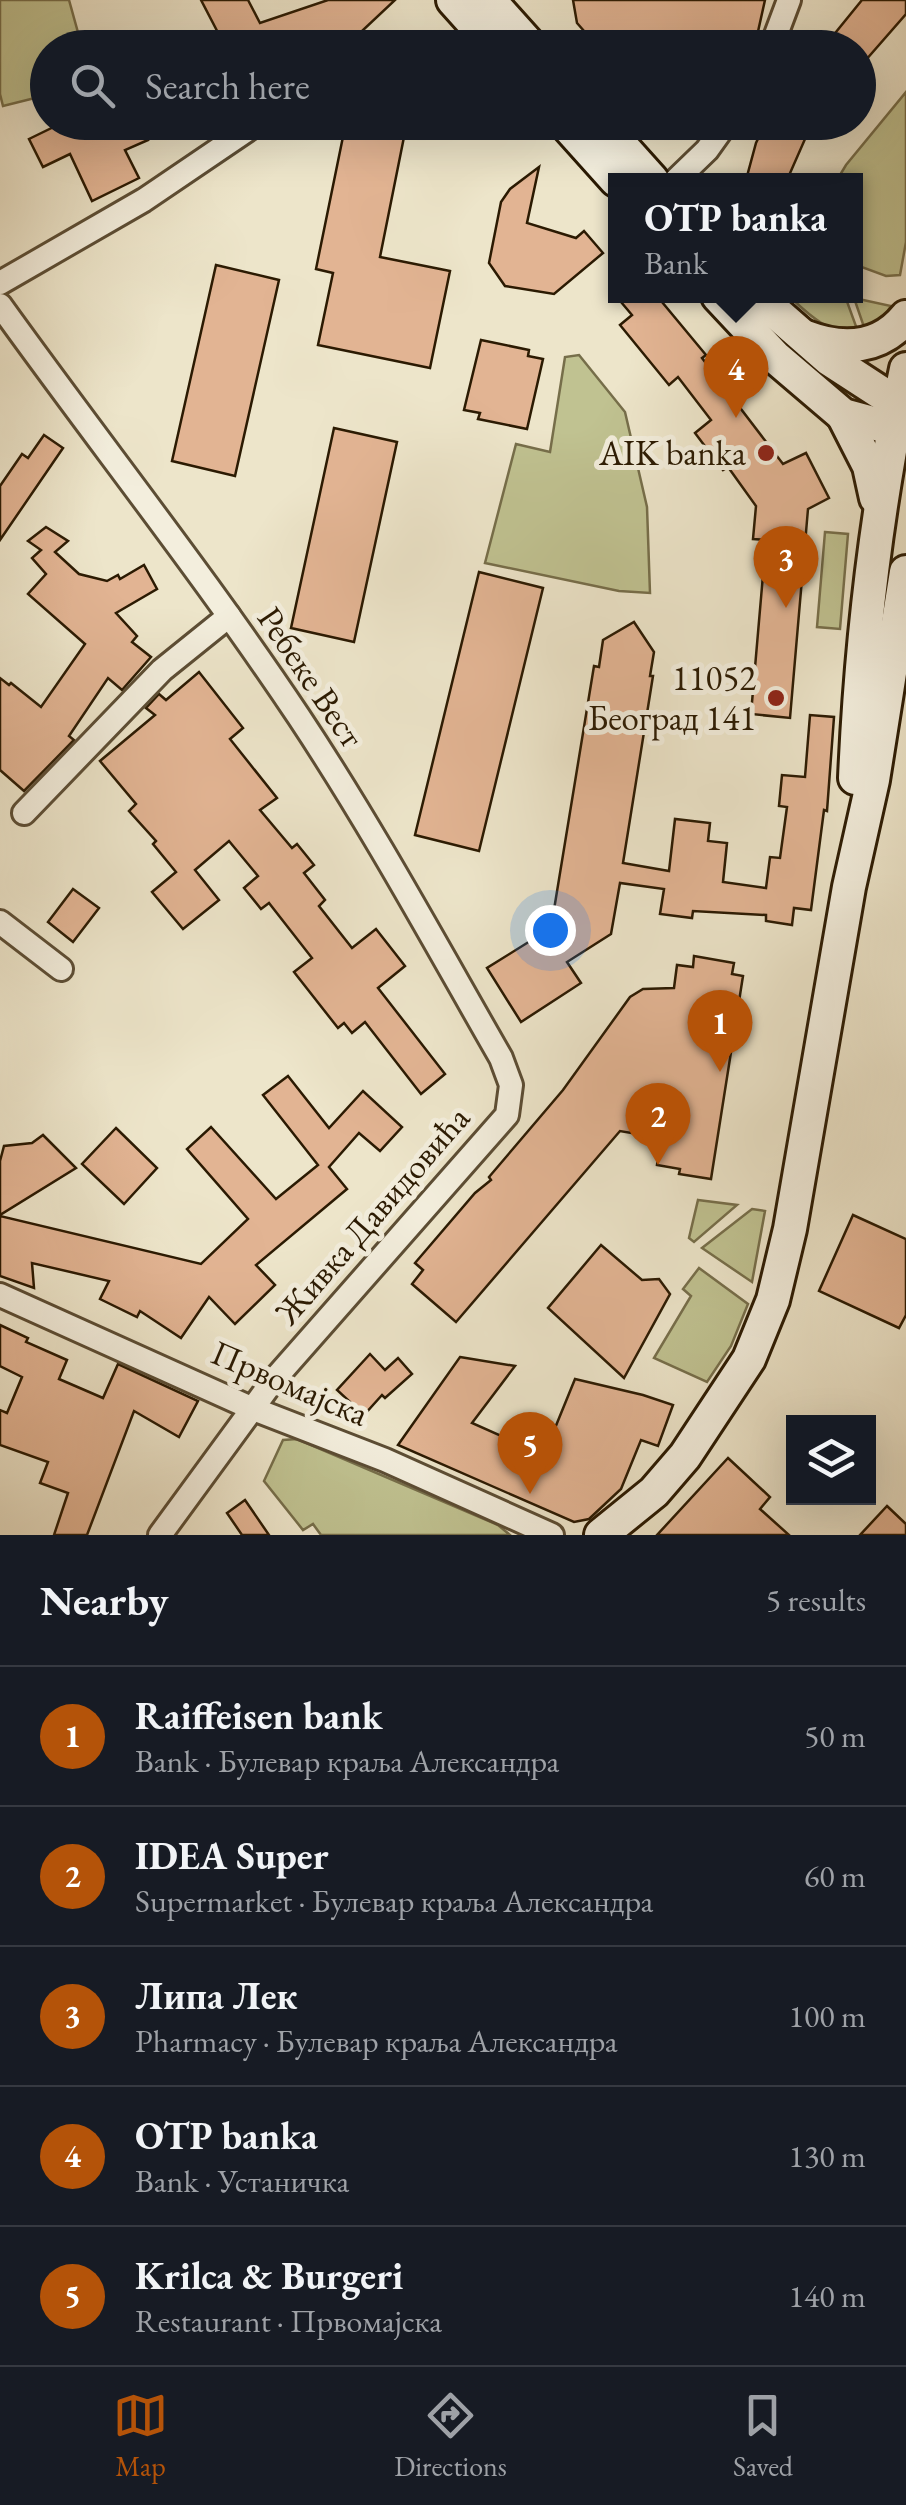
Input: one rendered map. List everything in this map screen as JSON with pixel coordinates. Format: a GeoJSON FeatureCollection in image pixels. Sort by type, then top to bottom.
{"type":"FeatureCollection","features":[{"type":"Feature","properties":{"kind":"main road"},"geometry":{"type":"LineString","coordinates":[[453,0],[480,30]]}},
{"type":"Feature","properties":{"kind":"main road"},"geometry":{"type":"LineString","coordinates":[[489,0],[516,30]]}},
{"type":"Feature","properties":{"kind":"main road"},"geometry":{"type":"LineString","coordinates":[[580,140],[610,173]]}},
{"type":"Feature","properties":{"kind":"main road"},"geometry":{"type":"LineString","coordinates":[[616,140],[646,173]]}},
{"type":"Feature","properties":{"kind":"main road"},"geometry":{"type":"LineString","coordinates":[[725,303],[775,357],[843,414],[869,466],[878,507]]}},
{"type":"Feature","properties":{"kind":"main road"},"geometry":{"type":"LineString","coordinates":[[765,303],[901,419]]}},
{"type":"Feature","properties":{"kind":"main road"},"geometry":{"type":"LineString","coordinates":[[798,334],[836,346],[870,344],[891,333],[906,318]]}},
{"type":"Feature","properties":{"kind":"main road"},"geometry":{"type":"LineString","coordinates":[[848,887],[860,660],[878,507],[901,419],[906,369]]}},
{"type":"Feature","properties":{"kind":"main road"},"geometry":{"type":"LineString","coordinates":[[843,414],[901,419]]}},
{"type":"Feature","properties":{"kind":"main road"},"geometry":{"type":"LineString","coordinates":[[601,1535],[637,1508],[679,1465],[730,1392],[762,1332],[778,1283],[848,887],[873,780],[906,572]]}},
{"type":"Feature","properties":{"kind":"street"},"geometry":{"type":"LineString","coordinates":[[778,30],[789,0]]}},
{"type":"Feature","properties":{"kind":"street"},"geometry":{"type":"LineString","coordinates":[[0,283],[144,200],[232,140]]}},
{"type":"Feature","properties":{"kind":"street"},"geometry":{"type":"LineString","coordinates":[[683,173],[713,140]]}},
{"type":"Feature","properties":{"kind":"street","name":"Ребеке Вест"},"geometry":{"type":"LineString","coordinates":[[0,305],[229,616],[376,840],[501,1058],[511,1084],[507,1115]]}},
{"type":"Feature","properties":{"kind":"street"},"geometry":{"type":"LineString","coordinates":[[24,813],[162,670],[229,616]]}},
{"type":"Feature","properties":{"kind":"street"},"geometry":{"type":"LineString","coordinates":[[0,922],[61,969]]}},
{"type":"Feature","properties":{"kind":"street","name":"Живка Давидовића"},"geometry":{"type":"LineString","coordinates":[[160,1535],[252,1408],[507,1115]]}},
{"type":"Feature","properties":{"kind":"street","name":"Првомајска"},"geometry":{"type":"LineString","coordinates":[[0,1295],[252,1408],[402,1468],[552,1535]]}},
{"type":"Feature","properties":{"kind":"green space"},"geometry":{"type":"Polygon","coordinates":[[[0,0],[69,0],[77,30],[30,30],[30,99],[3,106],[0,0]]]}},
{"type":"Feature","properties":{"kind":"green space"},"geometry":{"type":"Polygon","coordinates":[[[906,92],[906,242],[900,275],[886,276],[863,268],[863,173],[841,173],[867,140],[876,140],[876,128],[906,92]]]}},
{"type":"Feature","properties":{"kind":"green space"},"geometry":{"type":"Polygon","coordinates":[[[863,300],[891,306],[883,318],[864,327],[856,303],[863,300]]]}},
{"type":"Feature","properties":{"kind":"green space"},"geometry":{"type":"Polygon","coordinates":[[[797,303],[848,303],[857,329],[837,329],[811,316],[797,303]]]}},
{"type":"Feature","properties":{"kind":"green space"},"geometry":{"type":"Polygon","coordinates":[[[579,355],[625,412],[647,507],[650,593],[619,591],[485,563],[516,444],[550,452],[565,357],[579,355]]]}},
{"type":"Feature","properties":{"kind":"green space"},"geometry":{"type":"Polygon","coordinates":[[[825,532],[848,534],[840,629],[817,627],[825,532]]]}},
{"type":"Feature","properties":{"kind":"green space"},"geometry":{"type":"Polygon","coordinates":[[[698,1200],[737,1205],[694,1242],[689,1238],[698,1200]]]}},
{"type":"Feature","properties":{"kind":"green space"},"geometry":{"type":"Polygon","coordinates":[[[752,1209],[765,1211],[752,1282],[702,1248],[752,1209]]]}},
{"type":"Feature","properties":{"kind":"green space"},"geometry":{"type":"Polygon","coordinates":[[[699,1268],[748,1304],[731,1346],[707,1382],[654,1358],[691,1296],[683,1289],[699,1268]]]}},
{"type":"Feature","properties":{"kind":"green space"},"geometry":{"type":"Polygon","coordinates":[[[297,1439],[498,1525],[510,1535],[321,1535],[313,1524],[303,1530],[264,1481],[283,1440],[297,1439]]]}},
{"type":"Feature","properties":{"kind":"building"},"geometry":{"type":"Polygon","coordinates":[[[201,0],[248,0],[260,23],[328,0],[395,0],[363,30],[217,30],[201,0]]]}},
{"type":"Feature","properties":{"kind":"building"},"geometry":{"type":"Polygon","coordinates":[[[573,0],[765,0],[758,30],[583,30],[577,23],[573,0]]]}},
{"type":"Feature","properties":{"kind":"building"},"geometry":{"type":"Polygon","coordinates":[[[862,0],[906,0],[906,14],[876,48],[876,30],[838,30],[862,0]]]}},
{"type":"Feature","properties":{"kind":"building"},"geometry":{"type":"Polygon","coordinates":[[[29,139],[148,140],[125,150],[139,178],[92,201],[70,154],[43,167],[29,139]]]}},
{"type":"Feature","properties":{"kind":"building"},"geometry":{"type":"Polygon","coordinates":[[[342,140],[403,140],[380,257],[450,271],[430,368],[318,345],[333,273],[316,269],[342,140]]]}},
{"type":"Feature","properties":{"kind":"building"},"geometry":{"type":"Polygon","coordinates":[[[805,140],[790,173],[748,173],[756,143],[805,140]]]}},
{"type":"Feature","properties":{"kind":"building"},"geometry":{"type":"Polygon","coordinates":[[[539,167],[527,223],[576,238],[584,231],[603,253],[554,294],[505,286],[489,263],[501,202],[510,189],[539,167]]]}},
{"type":"Feature","properties":{"kind":"building"},"geometry":{"type":"Polygon","coordinates":[[[216,265],[279,280],[235,476],[172,461],[216,265]]]}},
{"type":"Feature","properties":{"kind":"building"},"geometry":{"type":"Polygon","coordinates":[[[622,303],[663,303],[706,355],[702,358],[783,464],[806,453],[829,498],[808,509],[790,718],[751,714],[766,540],[753,539],[756,506],[728,467],[723,470],[695,433],[711,420],[678,377],[669,385],[620,325],[632,315],[622,303]]]}},
{"type":"Feature","properties":{"kind":"building"},"geometry":{"type":"Polygon","coordinates":[[[481,340],[529,350],[528,356],[543,359],[527,429],[478,419],[480,413],[464,410],[481,340]]]}},
{"type":"Feature","properties":{"kind":"building"},"geometry":{"type":"Polygon","coordinates":[[[334,428],[397,442],[354,642],[291,628],[334,428]]]}},
{"type":"Feature","properties":{"kind":"building"},"geometry":{"type":"Polygon","coordinates":[[[44,435],[63,448],[0,540],[0,486],[22,454],[28,458],[44,435]]]}},
{"type":"Feature","properties":{"kind":"building"},"geometry":{"type":"Polygon","coordinates":[[[46,527],[68,541],[55,552],[79,574],[107,581],[118,575],[120,579],[144,565],[157,589],[116,613],[137,636],[132,642],[151,657],[122,690],[108,678],[69,736],[74,740],[24,791],[0,770],[0,678],[41,707],[85,644],[28,594],[46,574],[32,558],[41,550],[28,541],[46,527]]]}},
{"type":"Feature","properties":{"kind":"building"},"geometry":{"type":"Polygon","coordinates":[[[479,572],[543,588],[479,851],[415,835],[479,572]]]}},
{"type":"Feature","properties":{"kind":"building"},"geometry":{"type":"Polygon","coordinates":[[[634,622],[654,652],[653,676],[623,863],[669,871],[675,819],[710,823],[708,841],[727,843],[723,882],[766,888],[770,857],[780,858],[787,807],[779,806],[782,775],[805,777],[810,715],[834,717],[827,811],[824,810],[811,910],[794,908],[792,925],[766,921],[766,915],[693,911],[692,918],[660,914],[664,889],[620,883],[611,934],[567,962],[581,983],[521,1022],[487,968],[551,928],[594,666],[599,667],[603,640],[634,622]]]}},
{"type":"Feature","properties":{"kind":"building"},"geometry":{"type":"Polygon","coordinates":[[[199,672],[243,728],[230,739],[277,798],[260,810],[292,848],[297,844],[314,865],[304,873],[325,900],[319,906],[352,948],[376,929],[405,966],[378,988],[445,1074],[421,1094],[365,1022],[352,1033],[344,1023],[338,1028],[294,972],[312,958],[269,903],[261,909],[244,888],[258,876],[229,841],[195,870],[219,900],[183,929],[152,892],[176,872],[153,844],[156,841],[129,811],[136,804],[100,761],[155,715],[146,708],[159,694],[166,700],[199,672]]]}},
{"type":"Feature","properties":{"kind":"building"},"geometry":{"type":"Polygon","coordinates":[[[73,889],[99,908],[73,942],[48,922],[73,889]]]}},
{"type":"Feature","properties":{"kind":"building"},"geometry":{"type":"Polygon","coordinates":[[[694,956],[734,963],[732,974],[743,976],[711,1179],[679,1174],[680,1169],[657,1165],[661,1138],[620,1131],[456,1322],[412,1284],[423,1270],[415,1263],[475,1193],[491,1180],[489,1177],[563,1090],[630,997],[643,989],[674,988],[677,965],[693,967],[694,956]]]}},
{"type":"Feature","properties":{"kind":"building"},"geometry":{"type":"Polygon","coordinates":[[[288,1076],[329,1128],[363,1091],[402,1127],[380,1151],[359,1133],[329,1167],[347,1189],[256,1265],[275,1285],[235,1324],[209,1297],[181,1338],[140,1311],[137,1317],[100,1299],[109,1281],[32,1263],[34,1288],[0,1276],[0,1216],[201,1264],[248,1219],[187,1149],[211,1127],[276,1199],[318,1165],[263,1095],[288,1076]]]}},
{"type":"Feature","properties":{"kind":"building"},"geometry":{"type":"Polygon","coordinates":[[[116,1128],[157,1168],[124,1204],[82,1164],[116,1128]]]}},
{"type":"Feature","properties":{"kind":"building"},"geometry":{"type":"Polygon","coordinates":[[[43,1135],[76,1168],[0,1215],[0,1161],[4,1146],[32,1143],[43,1135]]]}},
{"type":"Feature","properties":{"kind":"building"},"geometry":{"type":"Polygon","coordinates":[[[853,1215],[906,1239],[906,1315],[899,1328],[819,1291],[853,1215]]]}},
{"type":"Feature","properties":{"kind":"building"},"geometry":{"type":"Polygon","coordinates":[[[601,1245],[642,1280],[659,1279],[670,1294],[624,1378],[548,1308],[601,1245]]]}},
{"type":"Feature","properties":{"kind":"building"},"geometry":{"type":"Polygon","coordinates":[[[0,1325],[28,1338],[26,1342],[67,1360],[59,1379],[103,1398],[118,1364],[198,1401],[179,1437],[134,1411],[87,1535],[54,1535],[68,1493],[40,1483],[48,1462],[0,1445],[0,1410],[7,1413],[22,1377],[0,1366],[0,1325]]]}},
{"type":"Feature","properties":{"kind":"building"},"geometry":{"type":"Polygon","coordinates":[[[370,1354],[385,1370],[398,1358],[412,1374],[385,1398],[382,1395],[364,1415],[337,1390],[370,1354]]]}},
{"type":"Feature","properties":{"kind":"building"},"geometry":{"type":"Polygon","coordinates":[[[460,1357],[515,1366],[472,1423],[544,1455],[575,1379],[673,1405],[658,1446],[641,1440],[621,1489],[589,1519],[574,1522],[398,1445],[460,1357]]]}},
{"type":"Feature","properties":{"kind":"building"},"geometry":{"type":"Polygon","coordinates":[[[728,1458],[770,1497],[760,1509],[789,1535],[657,1535],[728,1458]]]}},
{"type":"Feature","properties":{"kind":"building"},"geometry":{"type":"Polygon","coordinates":[[[245,1500],[269,1535],[242,1535],[227,1513],[245,1500]]]}},
{"type":"Feature","properties":{"kind":"building"},"geometry":{"type":"Polygon","coordinates":[[[887,1506],[906,1524],[906,1535],[860,1535],[887,1506]]]}},
{"type":"Feature","properties":{"kind":"place","name":"OTP banka"},"geometry":{"type":"Point","coordinates":[736,418]}},
{"type":"Feature","properties":{"kind":"place","name":"AIK banka"},"geometry":{"type":"Point","coordinates":[766,453]}},
{"type":"Feature","properties":{"kind":"place","name":"Липа Лек"},"geometry":{"type":"Point","coordinates":[786,608]}},
{"type":"Feature","properties":{"kind":"place","name":"11052 Београд 141"},"geometry":{"type":"Point","coordinates":[776,698]}},
{"type":"Feature","properties":{"kind":"place","name":"Raiffeisen bank"},"geometry":{"type":"Point","coordinates":[720,1072]}},
{"type":"Feature","properties":{"kind":"place","name":"IDEA Super"},"geometry":{"type":"Point","coordinates":[658,1165]}},
{"type":"Feature","properties":{"kind":"place","name":"Krilca & Burgeri"},"geometry":{"type":"Point","coordinates":[530,1494]}}]}
